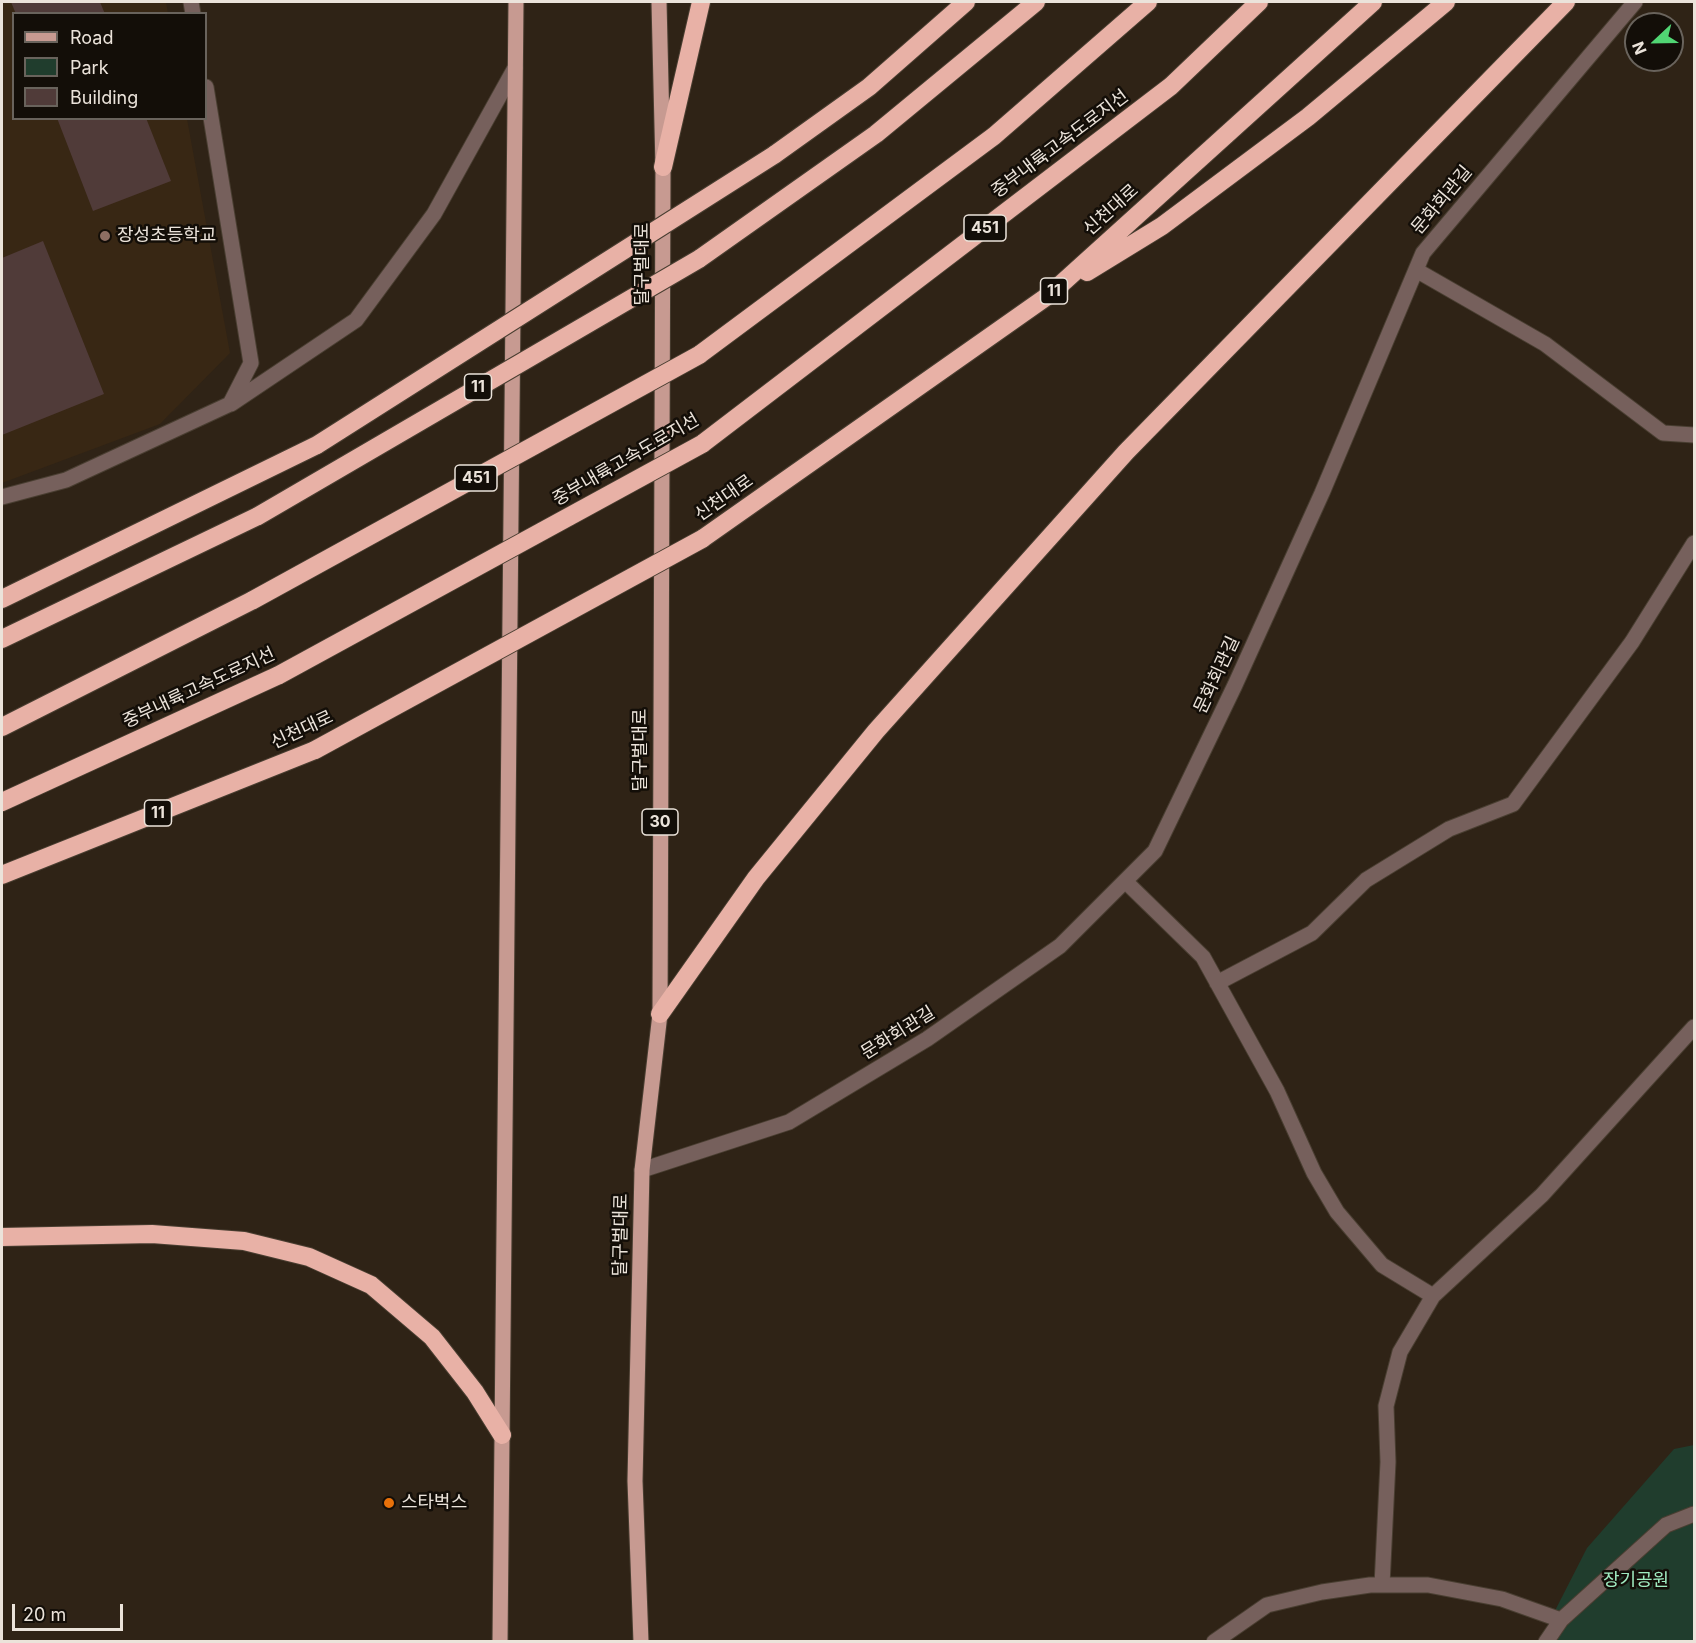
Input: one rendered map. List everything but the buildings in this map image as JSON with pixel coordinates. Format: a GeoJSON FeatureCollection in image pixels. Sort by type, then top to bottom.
{"type":"FeatureCollection","features":[{"type":"Feature","properties":{"kind":"highway"},"geometry":{"type":"LineString","coordinates":[[663,167],[701,2]]}},
{"type":"Feature","properties":{"kind":"highway"},"geometry":{"type":"LineString","coordinates":[[2,599],[316,445],[774,156],[869,87],[966,2]]}},
{"type":"Feature","properties":{"kind":"highway","name":"11"},"geometry":{"type":"LineString","coordinates":[[2,639],[258,516],[699,259],[876,134],[1036,2]]}},
{"type":"Feature","properties":{"kind":"highway","name":"451"},"geometry":{"type":"LineString","coordinates":[[2,727],[253,600],[699,355],[994,136],[1148,2]]}},
{"type":"Feature","properties":{"kind":"highway","name":"중부내륙고속도로지선"},"geometry":{"type":"LineString","coordinates":[[2,802],[279,675],[702,444],[1171,86],[1259,2]]}},
{"type":"Feature","properties":{"kind":"highway","name":"신천대로"},"geometry":{"type":"LineString","coordinates":[[2,875],[315,750],[702,540],[1049,295],[1373,2]]}},
{"type":"Feature","properties":{"kind":"highway"},"geometry":{"type":"LineString","coordinates":[[1049,295],[1162,226],[1308,117],[1446,2]]}},
{"type":"Feature","properties":{"kind":"highway"},"geometry":{"type":"LineString","coordinates":[[660,1014],[756,878],[915,687],[1126,452],[1566,2]]}},
{"type":"Feature","properties":{"kind":"highway"},"geometry":{"type":"LineString","coordinates":[[2,1237],[152,1233],[244,1240],[309,1257],[371,1285],[432,1337],[475,1392],[501,1435]]}},
{"type":"Feature","properties":{"kind":"main road"},"geometry":{"type":"LineString","coordinates":[[500,1641],[516,2]]}},
{"type":"Feature","properties":{"kind":"main road","name":"달구벌대로"},"geometry":{"type":"LineString","coordinates":[[641,1641],[635,1481],[642,1170],[660,1014],[663,167],[659,2]]}},
{"type":"Feature","properties":{"kind":"street","name":"문화회관길"},"geometry":{"type":"LineString","coordinates":[[642,1170],[789,1122],[927,1039],[1060,946],[1155,850],[1235,685],[1322,493],[1423,253],[1635,2]]}},
{"type":"Feature","properties":{"kind":"street"},"geometry":{"type":"LineString","coordinates":[[2,497],[66,480],[230,404],[356,320],[434,214],[515,68]]}},
{"type":"Feature","properties":{"kind":"street"},"geometry":{"type":"LineString","coordinates":[[207,93],[251,363],[230,404]]}},
{"type":"Feature","properties":{"kind":"street"},"geometry":{"type":"LineString","coordinates":[[1416,270],[1545,344],[1663,433],[1695,435]]}},
{"type":"Feature","properties":{"kind":"street"},"geometry":{"type":"LineString","coordinates":[[1217,983],[1312,933],[1366,880],[1449,829],[1513,804],[1632,642],[1695,543]]}},
{"type":"Feature","properties":{"kind":"street"},"geometry":{"type":"LineString","coordinates":[[1125,881],[1203,957],[1278,1091],[1314,1173],[1337,1212],[1382,1265],[1432,1296]]}},
{"type":"Feature","properties":{"kind":"street"},"geometry":{"type":"LineString","coordinates":[[1382,1585],[1388,1462],[1386,1406],[1400,1352],[1432,1296],[1542,1196],[1695,1027]]}},
{"type":"Feature","properties":{"kind":"street"},"geometry":{"type":"LineString","coordinates":[[1546,1641],[1561,1620],[1666,1526],[1695,1514]]}},
{"type":"Feature","properties":{"kind":"street"},"geometry":{"type":"LineString","coordinates":[[1214,1641],[1267,1605],[1322,1592],[1382,1585],[1428,1585],[1502,1599],[1561,1620]]}},
{"type":"Feature","properties":{"kind":"shaded area","name":"장성초등학교"},"geometry":{"type":"Polygon","coordinates":[[[2,2],[166,2],[168,12],[12,12],[12,120],[187,120],[230,353],[160,424],[2,483],[2,2]]]}},
{"type":"Feature","properties":{"kind":"green space","name":"장기공원"},"geometry":{"type":"Polygon","coordinates":[[[1694,1445],[1694,1641],[1539,1642],[1587,1548],[1674,1449],[1694,1445]]]}},
{"type":"Feature","properties":{"kind":"place","name":"장성초등학교"},"geometry":{"type":"Point","coordinates":[105,236]}},
{"type":"Feature","properties":{"kind":"place","name":"스타벅스"},"geometry":{"type":"Point","coordinates":[389,1503]}}]}
